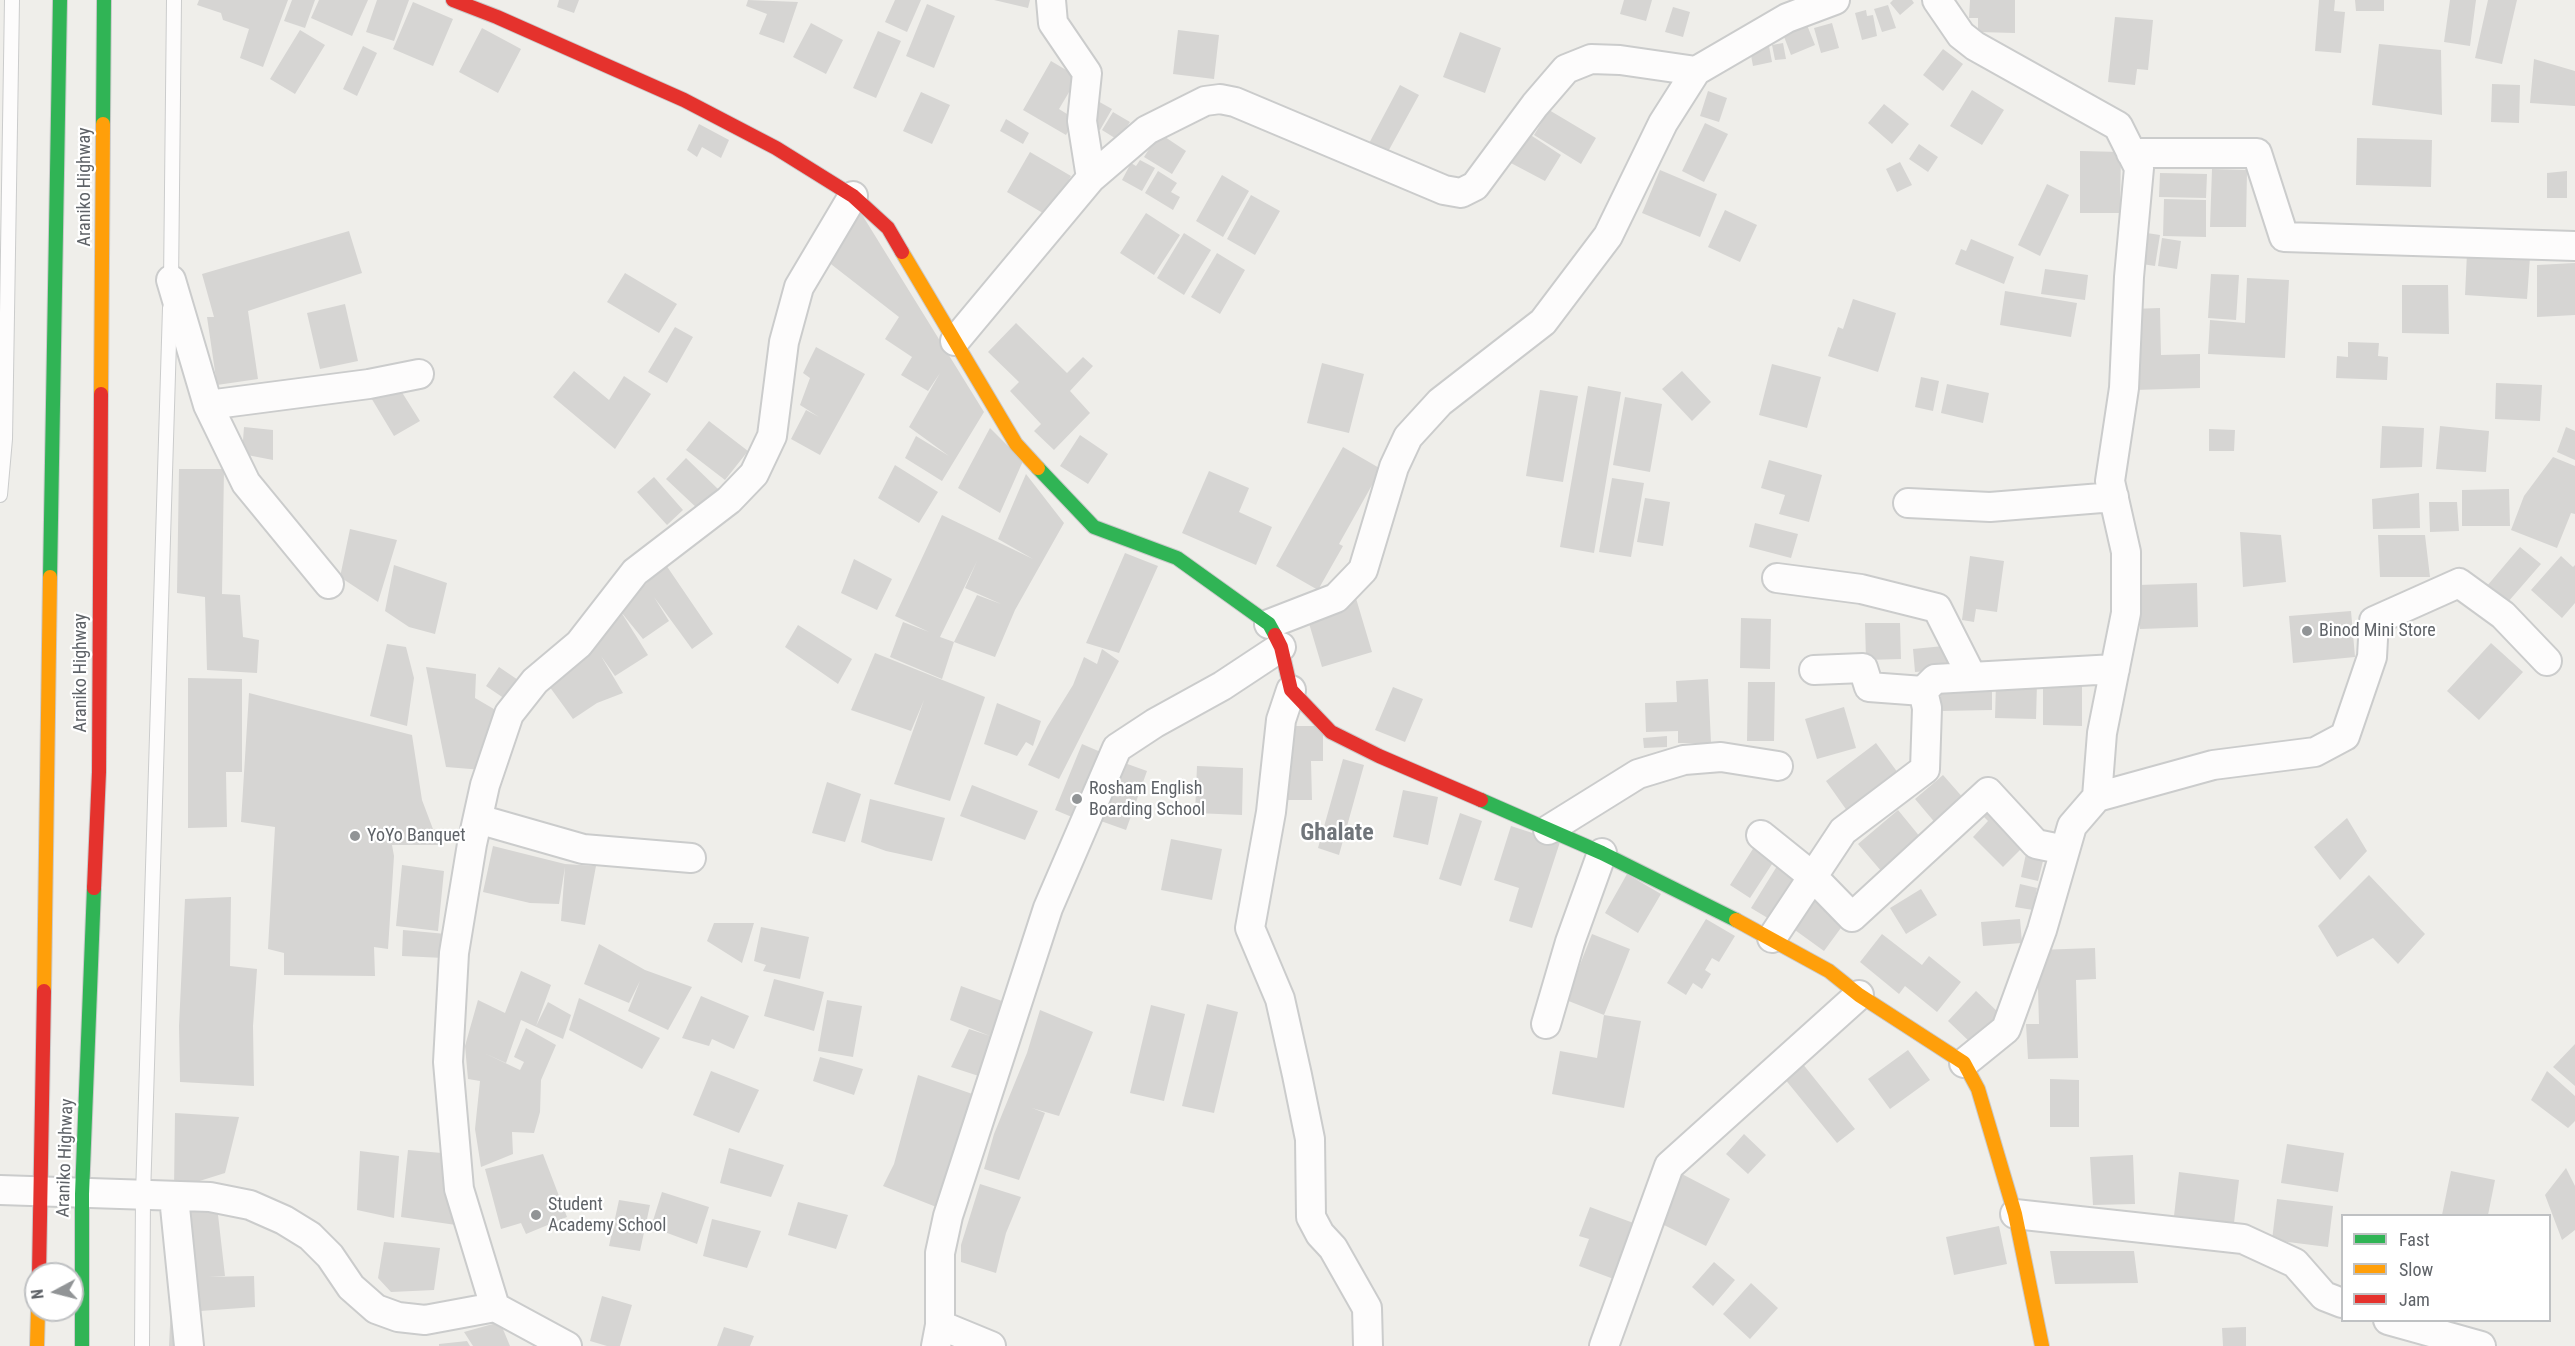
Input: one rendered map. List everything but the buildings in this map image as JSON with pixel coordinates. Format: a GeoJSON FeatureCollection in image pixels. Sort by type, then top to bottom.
{"type":"FeatureCollection","features":[{"type":"Feature","properties":{"kind":"main road","name":"Araniko Highway"},"geometry":{"type":"LineString","coordinates":[[39,1262],[60,0]]}},
{"type":"Feature","properties":{"kind":"main road","name":"Araniko Highway"},"geometry":{"type":"LineString","coordinates":[[81,1346],[82,1194],[99,772],[104,0]]}},
{"type":"Feature","properties":{"kind":"main road"},"geometry":{"type":"LineString","coordinates":[[453,0],[497,17],[684,100],[776,148],[853,196],[888,228],[1016,444],[1094,527],[1177,558],[1275,635],[1291,690],[1331,732],[1378,756],[1602,853],[1772,938],[1829,971],[1859,995],[1964,1063],[1978,1089],[2015,1215],[2042,1346]]}},
{"type":"Feature","properties":{"kind":"main road"},"geometry":{"type":"LineString","coordinates":[[37,1346],[38,1322]]}},
{"type":"Feature","properties":{"kind":"street"},"geometry":{"type":"LineString","coordinates":[[1051,0],[1053,23],[1087,73],[1082,121],[1091,178]]}},
{"type":"Feature","properties":{"kind":"street"},"geometry":{"type":"LineString","coordinates":[[991,1346],[938,1336],[940,1253],[948,1216],[1048,908],[1117,748],[1155,723],[1222,686],[1275,635],[1336,598],[1363,570],[1394,467],[1408,437],[1440,402],[1543,322],[1608,236],[1663,123],[1696,71],[1787,18],[1835,0]]}},
{"type":"Feature","properties":{"kind":"street"},"geometry":{"type":"LineString","coordinates":[[1937,0],[1961,35],[1976,46],[2118,126],[2139,168],[2129,277],[2124,388],[2110,481],[2126,552],[2126,613],[2102,733],[2097,797]]}},
{"type":"Feature","properties":{"kind":"street"},"geometry":{"type":"LineString","coordinates":[[955,340],[1091,178],[1148,130],[1204,101],[1220,99],[1235,102],[1444,190],[1461,193],[1475,186],[1535,105],[1566,69],[1591,59],[1620,60],[1696,71]]}},
{"type":"Feature","properties":{"kind":"street"},"geometry":{"type":"LineString","coordinates":[[2131,153],[2257,153],[2284,237],[2575,246]]}},
{"type":"Feature","properties":{"kind":"street"},"geometry":{"type":"LineString","coordinates":[[495,1307],[459,1189],[448,1062],[454,953],[485,785],[509,714],[534,681],[579,644],[634,572],[729,500],[754,474],[772,436],[784,342],[799,287],[853,196]]}},
{"type":"Feature","properties":{"kind":"street"},"geometry":{"type":"LineString","coordinates":[[171,280],[208,405],[246,483],[329,584]]}},
{"type":"Feature","properties":{"kind":"street"},"geometry":{"type":"LineString","coordinates":[[208,405],[369,384],[419,374]]}},
{"type":"Feature","properties":{"kind":"street"},"geometry":{"type":"LineString","coordinates":[[1908,503],[1990,507],[2114,497]]}},
{"type":"Feature","properties":{"kind":"street"},"geometry":{"type":"LineString","coordinates":[[1777,578],[1861,589],[1937,608],[1972,677]]}},
{"type":"Feature","properties":{"kind":"street"},"geometry":{"type":"LineString","coordinates":[[1964,1063],[2007,1029],[2042,930],[2072,826],[2097,797],[2213,765],[2315,752],[2345,736],[2372,657],[2374,621],[2459,583],[2503,615],[2547,661]]}},
{"type":"Feature","properties":{"kind":"street"},"geometry":{"type":"LineString","coordinates":[[1814,670],[1863,669],[1869,687],[1923,691],[1935,679],[2115,669]]}},
{"type":"Feature","properties":{"kind":"street"},"geometry":{"type":"LineString","coordinates":[[1291,690],[1281,720],[1271,812],[1250,928],[1280,999],[1297,1075],[1310,1139],[1311,1217],[1320,1234],[1333,1248],[1367,1308],[1368,1346]]}},
{"type":"Feature","properties":{"kind":"street"},"geometry":{"type":"LineString","coordinates":[[1772,938],[1843,831],[1925,769],[1927,708],[1923,691]]}},
{"type":"Feature","properties":{"kind":"street"},"geometry":{"type":"LineString","coordinates":[[1548,830],[1638,774],[1684,760],[1721,757],[1778,766]]}},
{"type":"Feature","properties":{"kind":"street"},"geometry":{"type":"LineString","coordinates":[[1761,835],[1812,876],[1852,917],[1988,792],[2036,844],[2065,850]]}},
{"type":"Feature","properties":{"kind":"street"},"geometry":{"type":"LineString","coordinates":[[478,819],[584,849],[691,858]]}},
{"type":"Feature","properties":{"kind":"street"},"geometry":{"type":"LineString","coordinates":[[1546,1024],[1570,942],[1602,853]]}},
{"type":"Feature","properties":{"kind":"street"},"geometry":{"type":"LineString","coordinates":[[1604,1346],[1669,1166],[1859,995]]}},
{"type":"Feature","properties":{"kind":"street"},"geometry":{"type":"LineString","coordinates":[[0,1190],[210,1197],[250,1205],[284,1220],[310,1236],[330,1256],[351,1287],[376,1309],[398,1317],[426,1320],[495,1307],[567,1346]]}},
{"type":"Feature","properties":{"kind":"street"},"geometry":{"type":"LineString","coordinates":[[174,1197],[189,1346]]}},
{"type":"Feature","properties":{"kind":"street"},"geometry":{"type":"LineString","coordinates":[[2015,1215],[2243,1239],[2295,1263],[2324,1296],[2341,1302]]}},
{"type":"Feature","properties":{"kind":"street"},"geometry":{"type":"LineString","coordinates":[[2395,1322],[2481,1346]]}},
{"type":"Feature","properties":{"kind":"lane"},"geometry":{"type":"LineString","coordinates":[[0,495],[5,439],[12,0]]}},
{"type":"Feature","properties":{"kind":"lane"},"geometry":{"type":"LineString","coordinates":[[142,1346],[143,1196],[171,280],[174,0]]}},
{"type":"Feature","properties":{"kind":"traffic: fast"},"geometry":{"type":"LineString","coordinates":[[50,577],[60,0]]}},
{"type":"Feature","properties":{"kind":"traffic: fast"},"geometry":{"type":"LineString","coordinates":[[103,124],[104,0]]}},
{"type":"Feature","properties":{"kind":"traffic: fast"},"geometry":{"type":"LineString","coordinates":[[1038,468],[1094,527],[1177,558],[1269,624],[1275,635]]}},
{"type":"Feature","properties":{"kind":"traffic: fast"},"geometry":{"type":"LineString","coordinates":[[1481,800],[1602,853],[1736,920]]}},
{"type":"Feature","properties":{"kind":"traffic: fast"},"geometry":{"type":"LineString","coordinates":[[82,1346],[82,1194],[94,888]]}},
{"type":"Feature","properties":{"kind":"traffic: slow"},"geometry":{"type":"LineString","coordinates":[[101,394],[103,124]]}},
{"type":"Feature","properties":{"kind":"traffic: slow"},"geometry":{"type":"LineString","coordinates":[[902,252],[1016,444],[1038,468]]}},
{"type":"Feature","properties":{"kind":"traffic: slow"},"geometry":{"type":"LineString","coordinates":[[44,991],[50,577]]}},
{"type":"Feature","properties":{"kind":"traffic: slow"},"geometry":{"type":"LineString","coordinates":[[1736,920],[1829,971],[1859,995],[1964,1063],[1978,1089],[2015,1214],[2042,1346]]}},
{"type":"Feature","properties":{"kind":"traffic: slow"},"geometry":{"type":"LineString","coordinates":[[37,1346],[38,1322]]}},
{"type":"Feature","properties":{"kind":"traffic: jam"},"geometry":{"type":"LineString","coordinates":[[453,0],[497,17],[684,100],[776,148],[853,196],[888,228],[902,252]]}},
{"type":"Feature","properties":{"kind":"traffic: jam"},"geometry":{"type":"LineString","coordinates":[[94,888],[99,772],[101,394]]}},
{"type":"Feature","properties":{"kind":"traffic: jam"},"geometry":{"type":"LineString","coordinates":[[1275,635],[1281,647],[1291,690],[1331,732],[1379,756],[1481,800]]}},
{"type":"Feature","properties":{"kind":"traffic: jam"},"geometry":{"type":"LineString","coordinates":[[39,1262],[44,991]]}},
{"type":"Feature","properties":{"kind":"place","name":"Binod Mini Store"},"geometry":{"type":"Point","coordinates":[2307,631]}},
{"type":"Feature","properties":{"kind":"place","name":"Rosham English Boarding School"},"geometry":{"type":"Point","coordinates":[1077,799]}},
{"type":"Feature","properties":{"kind":"place","name":"YoYo Banquet"},"geometry":{"type":"Point","coordinates":[355,836]}},
{"type":"Feature","properties":{"kind":"place","name":"Student Academy School"},"geometry":{"type":"Point","coordinates":[536,1215]}},
{"type":"Feature","properties":{"kind":"district","name":"Ghalate"},"geometry":{"type":"Point","coordinates":[1337,834]}}]}
